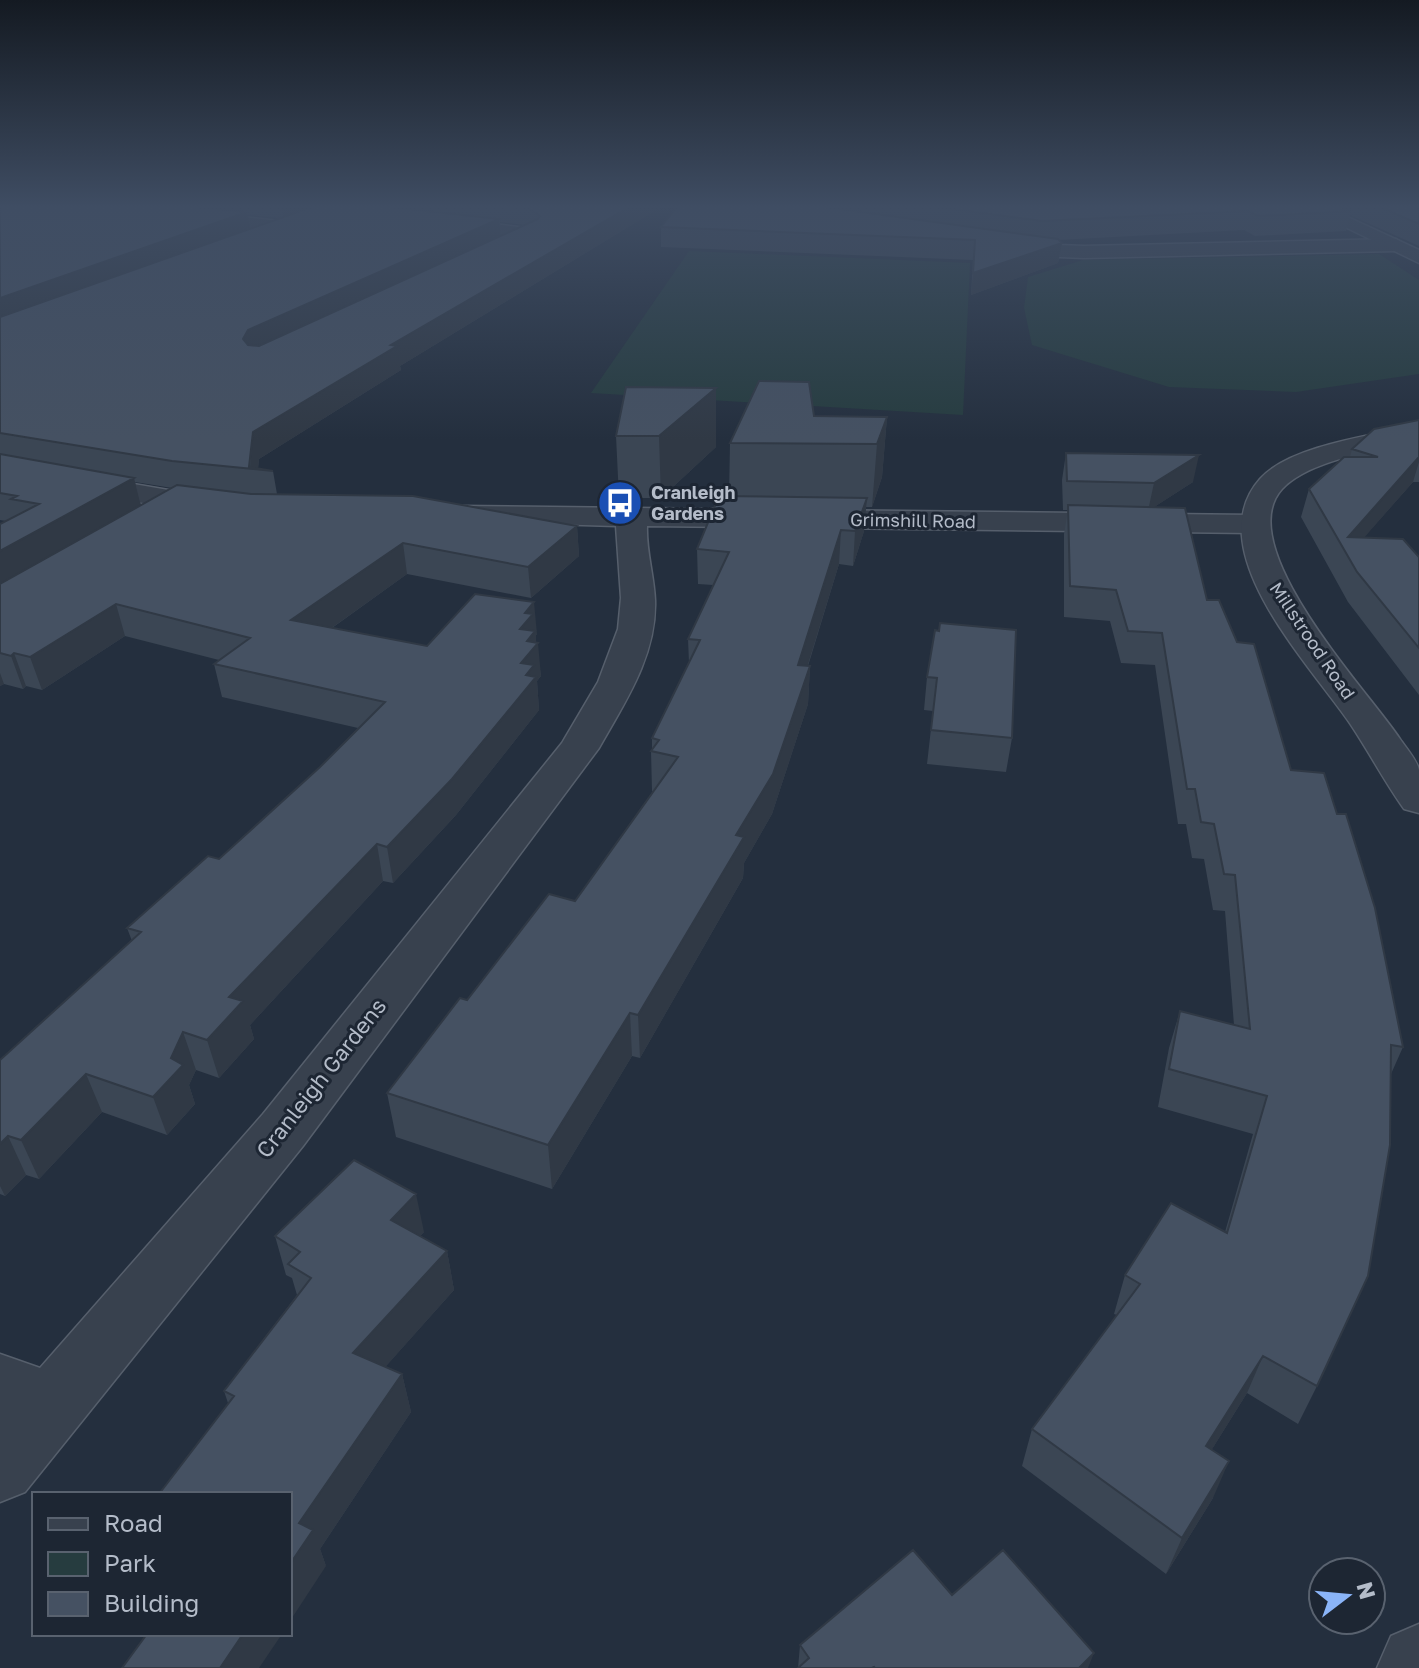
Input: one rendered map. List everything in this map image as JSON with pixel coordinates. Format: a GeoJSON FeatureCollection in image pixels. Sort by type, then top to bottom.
{"type":"FeatureCollection","features":[{"type":"Feature","properties":{"kind":"street"},"geometry":{"type":"LineString","coordinates":[[1253,524],[1256,504],[1262,494],[1269,484],[1290,471],[1321,459],[1419,433]]}},
{"type":"Feature","properties":{"kind":"street"},"geometry":{"type":"LineString","coordinates":[[0,469],[246,510]]}},
{"type":"Feature","properties":{"kind":"street"},"geometry":{"type":"LineString","coordinates":[[137,525],[178,501]]}},
{"type":"Feature","properties":{"kind":"street","name":"Grimshill Road"},"geometry":{"type":"LineString","coordinates":[[436,515],[1253,524]]}},
{"type":"Feature","properties":{"kind":"street","name":"Cranleigh Gardens"},"geometry":{"type":"LineString","coordinates":[[0,1467],[26,1395],[283,1130],[579,748],[615,682],[634,639],[638,609],[628,541],[632,517]]}},
{"type":"Feature","properties":{"kind":"street","name":"Millstrood Road"},"geometry":{"type":"LineString","coordinates":[[1253,524],[1257,550],[1277,594],[1368,721],[1419,800]]}},
{"type":"Feature","properties":{"kind":"green space"},"geometry":{"type":"Polygon","coordinates":[[[666,285],[969,285],[963,415],[591,393],[666,285]]]}},
{"type":"Feature","properties":{"kind":"green space"},"geometry":{"type":"Polygon","coordinates":[[[1027,285],[1419,285],[1419,374],[1296,392],[1169,387],[1032,345],[1024,308],[1027,285]]]}},
{"type":"Feature","properties":{"kind":"building"},"geometry":{"type":"Polygon","coordinates":[[[0,285],[38,285],[0,298],[0,285]]]}},
{"type":"Feature","properties":{"kind":"building"},"geometry":{"type":"Polygon","coordinates":[[[91,285],[350,285],[248,330],[243,339],[248,345],[259,346],[393,285],[495,285],[391,345],[397,346],[253,432],[249,467],[273,471],[172,461],[0,433],[0,317],[91,285]]]}},
{"type":"Feature","properties":{"kind":"building"},"geometry":{"type":"Polygon","coordinates":[[[759,381],[809,382],[814,416],[887,417],[877,444],[730,443],[759,381]]]}},
{"type":"Feature","properties":{"kind":"building"},"geometry":{"type":"Polygon","coordinates":[[[626,387],[716,388],[659,436],[616,436],[626,387]]]}},
{"type":"Feature","properties":{"kind":"building"},"geometry":{"type":"Polygon","coordinates":[[[1419,420],[1419,457],[1348,537],[1403,539],[1419,557],[1419,648],[1357,572],[1309,489],[1344,457],[1378,457],[1352,449],[1374,429],[1419,420]]]}},
{"type":"Feature","properties":{"kind":"building"},"geometry":{"type":"Polygon","coordinates":[[[1066,453],[1199,455],[1154,483],[1067,481],[1066,453]]]}},
{"type":"Feature","properties":{"kind":"building"},"geometry":{"type":"Polygon","coordinates":[[[0,454],[134,478],[0,551],[0,524],[39,504],[11,499],[17,496],[0,493],[0,454]]]}},
{"type":"Feature","properties":{"kind":"building"},"geometry":{"type":"Polygon","coordinates":[[[177,485],[251,494],[413,496],[577,526],[528,567],[403,543],[291,620],[427,646],[475,594],[534,602],[525,613],[533,614],[520,629],[535,631],[527,641],[538,643],[521,663],[534,665],[526,675],[536,677],[452,779],[387,847],[377,844],[229,997],[243,1001],[207,1040],[183,1032],[171,1058],[183,1065],[153,1097],[86,1074],[21,1140],[8,1136],[0,1144],[0,1060],[141,932],[127,928],[208,856],[219,859],[320,767],[385,702],[214,664],[250,638],[116,604],[30,657],[0,653],[0,584],[177,485]]]}},
{"type":"Feature","properties":{"kind":"building"},"geometry":{"type":"Polygon","coordinates":[[[719,496],[867,498],[855,531],[841,530],[798,665],[810,666],[773,774],[736,835],[744,837],[638,1015],[630,1013],[548,1145],[387,1093],[460,998],[467,1000],[549,894],[575,901],[678,757],[651,751],[659,740],[652,738],[700,640],[688,639],[729,552],[697,549],[719,496]]]}},
{"type":"Feature","properties":{"kind":"building"},"geometry":{"type":"Polygon","coordinates":[[[1068,505],[1185,508],[1207,600],[1219,600],[1237,642],[1254,644],[1291,770],[1324,773],[1337,814],[1346,814],[1375,908],[1403,1047],[1391,1045],[1390,1145],[1368,1276],[1317,1386],[1263,1356],[1206,1446],[1229,1461],[1182,1538],[1032,1429],[1140,1284],[1125,1275],[1171,1203],[1227,1233],[1267,1096],[1169,1069],[1180,1011],[1250,1029],[1235,875],[1224,874],[1214,824],[1201,822],[1195,789],[1187,789],[1162,633],[1128,631],[1116,590],[1070,586],[1068,505]]]}},
{"type":"Feature","properties":{"kind":"building"},"geometry":{"type":"Polygon","coordinates":[[[940,623],[1016,630],[1012,738],[931,730],[937,678],[927,677],[935,630],[939,631],[940,623]]]}},
{"type":"Feature","properties":{"kind":"building"},"geometry":{"type":"Polygon","coordinates":[[[354,1160],[416,1194],[391,1220],[447,1251],[353,1353],[402,1374],[299,1523],[313,1530],[292,1561],[292,1492],[161,1492],[234,1396],[224,1391],[311,1278],[288,1264],[300,1252],[275,1236],[354,1160]]]}},
{"type":"Feature","properties":{"kind":"building"},"geometry":{"type":"Polygon","coordinates":[[[913,1550],[952,1595],[1003,1550],[1094,1653],[1079,1668],[798,1668],[809,1658],[800,1645],[913,1550]]]}},
{"type":"Feature","properties":{"kind":"building"},"geometry":{"type":"Polygon","coordinates":[[[146,1636],[242,1636],[220,1668],[122,1668],[146,1636]]]}},
{"type":"Feature","properties":{"kind":"place","name":"Cranleigh Gardens"},"geometry":{"type":"Point","coordinates":[620,503]}}]}
